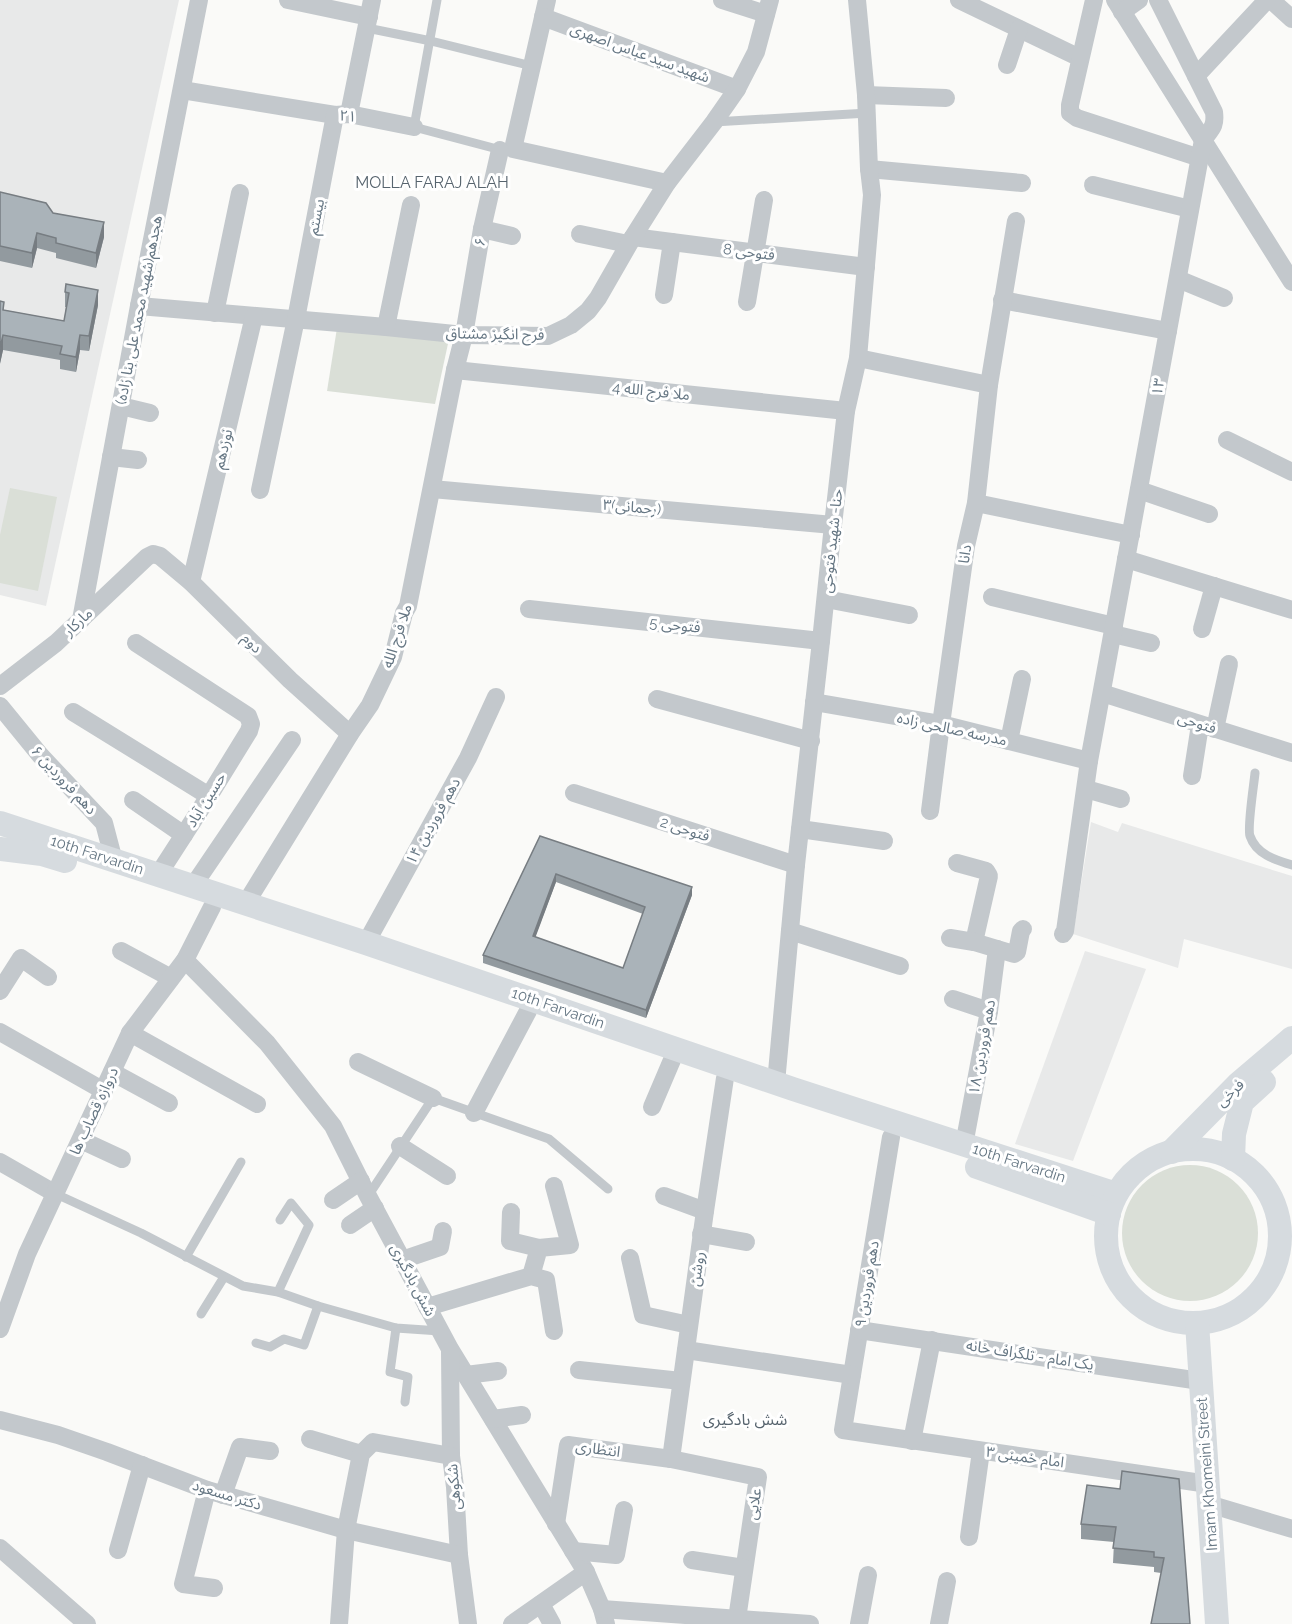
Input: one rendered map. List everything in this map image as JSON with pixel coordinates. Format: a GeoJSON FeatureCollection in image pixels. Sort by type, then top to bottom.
{"type":"FeatureCollection","features":[{"type":"Feature","properties":{"kind":"main road","name":"10th Farvardin"},"geometry":{"type":"LineString","coordinates":[[0,823],[366,943],[964,1145],[1112,1204]]}},
{"type":"Feature","properties":{"kind":"main road","name":"10th Farvardin"},"geometry":{"type":"LineString","coordinates":[[0,849],[42,854],[212,907],[393,969],[528,1011],[891,1137],[1112,1204]]}},
{"type":"Feature","properties":{"kind":"main road","name":"فرخی"},"geometry":{"type":"LineString","coordinates":[[1172,1152],[1238,1084],[1292,1038]]}},
{"type":"Feature","properties":{"kind":"main road","name":"فرخی"},"geometry":{"type":"LineString","coordinates":[[1233,1159],[1234,1134],[1242,1102],[1292,1058]]}},
{"type":"Feature","properties":{"kind":"main road"},"geometry":{"type":"LineString","coordinates":[[1192,1149],[1213,1151],[1233,1159],[1252,1173],[1268,1191],[1286,1239],[1264,1287],[1245,1305],[1222,1318],[1197,1323],[1170,1320],[1145,1310],[1125,1291],[1111,1268],[1106,1241],[1112,1204],[1127,1180],[1139,1167],[1155,1158],[1172,1152],[1192,1149]]}},
{"type":"Feature","properties":{"kind":"main road","name":"Imam Khomeini Street"},"geometry":{"type":"LineString","coordinates":[[1197,1323],[1217,1624]]}},
{"type":"Feature","properties":{"kind":"street","name":"هجدهم(شهید محمد علی بنا زاده)"},"geometry":{"type":"LineString","coordinates":[[81,620],[199,0]]}},
{"type":"Feature","properties":{"kind":"street"},"geometry":{"type":"LineString","coordinates":[[288,0],[369,15]]}},
{"type":"Feature","properties":{"kind":"street"},"geometry":{"type":"LineString","coordinates":[[722,0],[768,7]]}},
{"type":"Feature","properties":{"kind":"street","name":"حنا- شهید فتوحی"},"geometry":{"type":"LineString","coordinates":[[776,1083],[796,865],[811,741],[832,525],[846,411],[858,358],[872,195],[867,104],[857,0]]}},
{"type":"Feature","properties":{"kind":"street"},"geometry":{"type":"LineString","coordinates":[[959,0],[1080,58]]}},
{"type":"Feature","properties":{"kind":"street"},"geometry":{"type":"LineString","coordinates":[[1094,0],[1070,113],[1077,118],[1201,149]]}},
{"type":"Feature","properties":{"kind":"street"},"geometry":{"type":"LineString","coordinates":[[1139,0],[1118,6],[1201,149],[1292,282]]}},
{"type":"Feature","properties":{"kind":"street"},"geometry":{"type":"LineString","coordinates":[[1158,0],[1196,76],[1269,0],[1292,19]]}},
{"type":"Feature","properties":{"kind":"street","name":"فرح انگیز مشتاق"},"geometry":{"type":"LineString","coordinates":[[140,306],[464,335],[548,336],[571,325],[588,311],[598,298],[667,183],[737,89],[756,52],[768,7]]}},
{"type":"Feature","properties":{"kind":"street","name":"شهید سید عباس اصهری"},"geometry":{"type":"LineString","coordinates":[[545,9],[737,89]]}},
{"type":"Feature","properties":{"kind":"street","name":"۶"},"geometry":{"type":"LineString","coordinates":[[464,335],[482,229],[532,66],[545,9]]}},
{"type":"Feature","properties":{"kind":"street","name":"بیستم"},"geometry":{"type":"LineString","coordinates":[[260,490],[342,114],[369,15]]}},
{"type":"Feature","properties":{"kind":"street"},"geometry":{"type":"LineString","coordinates":[[1007,65],[1019,29]]}},
{"type":"Feature","properties":{"kind":"street","name":"۱۳"},"geometry":{"type":"LineString","coordinates":[[1063,934],[1089,761],[1201,149],[1215,120],[1214,112],[1196,76]]}},
{"type":"Feature","properties":{"kind":"street","name":"۲۱"},"geometry":{"type":"LineString","coordinates":[[182,90],[414,127]]}},
{"type":"Feature","properties":{"kind":"street"},"geometry":{"type":"LineString","coordinates":[[867,104],[946,98]]}},
{"type":"Feature","properties":{"kind":"street"},"geometry":{"type":"LineString","coordinates":[[506,150],[667,183]]}},
{"type":"Feature","properties":{"kind":"street"},"geometry":{"type":"LineString","coordinates":[[869,169],[1022,183]]}},
{"type":"Feature","properties":{"kind":"street"},"geometry":{"type":"LineString","coordinates":[[1093,185],[1190,209]]}},
{"type":"Feature","properties":{"kind":"street"},"geometry":{"type":"LineString","coordinates":[[216,313],[240,193]]}},
{"type":"Feature","properties":{"kind":"street"},"geometry":{"type":"LineString","coordinates":[[747,302],[764,200]]}},
{"type":"Feature","properties":{"kind":"street"},"geometry":{"type":"LineString","coordinates":[[386,327],[411,206]]}},
{"type":"Feature","properties":{"kind":"street","name":"دانا"},"geometry":{"type":"LineString","coordinates":[[930,811],[966,546],[976,503],[989,385],[1016,221]]}},
{"type":"Feature","properties":{"kind":"street"},"geometry":{"type":"LineString","coordinates":[[482,229],[512,236]]}},
{"type":"Feature","properties":{"kind":"street","name":"فتوحی 8"},"geometry":{"type":"LineString","coordinates":[[580,234],[631,241],[672,242],[866,267]]}},
{"type":"Feature","properties":{"kind":"street"},"geometry":{"type":"LineString","coordinates":[[664,295],[672,242]]}},
{"type":"Feature","properties":{"kind":"street"},"geometry":{"type":"LineString","coordinates":[[1178,279],[1224,298]]}},
{"type":"Feature","properties":{"kind":"street"},"geometry":{"type":"LineString","coordinates":[[1002,300],[1168,331]]}},
{"type":"Feature","properties":{"kind":"street","name":"نوزدهم"},"geometry":{"type":"LineString","coordinates":[[191,582],[254,316]]}},
{"type":"Feature","properties":{"kind":"street","name":"ملا فرج الله"},"geometry":{"type":"LineString","coordinates":[[246,903],[370,705],[393,657],[408,606],[464,335]]}},
{"type":"Feature","properties":{"kind":"street"},"geometry":{"type":"LineString","coordinates":[[858,358],[989,385]]}},
{"type":"Feature","properties":{"kind":"street","name":"4 ملا فرج الله"},"geometry":{"type":"LineString","coordinates":[[455,370],[846,411]]}},
{"type":"Feature","properties":{"kind":"street"},"geometry":{"type":"LineString","coordinates":[[121,406],[150,413]]}},
{"type":"Feature","properties":{"kind":"street"},"geometry":{"type":"LineString","coordinates":[[1227,440],[1292,472]]}},
{"type":"Feature","properties":{"kind":"street"},"geometry":{"type":"LineString","coordinates":[[111,457],[138,460]]}},
{"type":"Feature","properties":{"kind":"street","name":"۳(رحمانی)"},"geometry":{"type":"LineString","coordinates":[[432,489],[832,525]]}},
{"type":"Feature","properties":{"kind":"street"},"geometry":{"type":"LineString","coordinates":[[1139,490],[1209,514]]}},
{"type":"Feature","properties":{"kind":"street"},"geometry":{"type":"LineString","coordinates":[[976,503],[1131,535]]}},
{"type":"Feature","properties":{"kind":"street","name":"دوم"},"geometry":{"type":"LineString","coordinates":[[153,554],[160,556],[191,582],[290,680],[350,734]]}},
{"type":"Feature","properties":{"kind":"street","name":"مارکار"},"geometry":{"type":"LineString","coordinates":[[0,686],[56,643],[147,557],[153,554]]}},
{"type":"Feature","properties":{"kind":"street"},"geometry":{"type":"LineString","coordinates":[[1126,559],[1292,610]]}},
{"type":"Feature","properties":{"kind":"street"},"geometry":{"type":"LineString","coordinates":[[1202,629],[1214,586]]}},
{"type":"Feature","properties":{"kind":"street"},"geometry":{"type":"LineString","coordinates":[[992,597],[1113,630],[1151,643]]}},
{"type":"Feature","properties":{"kind":"street"},"geometry":{"type":"LineString","coordinates":[[826,599],[909,615]]}},
{"type":"Feature","properties":{"kind":"street","name":"فتوحی 5"},"geometry":{"type":"LineString","coordinates":[[529,609],[821,641]]}},
{"type":"Feature","properties":{"kind":"street","name":"حسین آباد"},"geometry":{"type":"LineString","coordinates":[[136,643],[248,716],[251,724],[209,796],[158,875]]}},
{"type":"Feature","properties":{"kind":"street"},"geometry":{"type":"LineString","coordinates":[[1192,776],[1229,664]]}},
{"type":"Feature","properties":{"kind":"street"},"geometry":{"type":"LineString","coordinates":[[1009,741],[1022,679]]}},
{"type":"Feature","properties":{"kind":"street","name":"فتوحی"},"geometry":{"type":"LineString","coordinates":[[1102,693],[1292,753]]}},
{"type":"Feature","properties":{"kind":"street","name":"دهم فروردین ۱۴"},"geometry":{"type":"LineString","coordinates":[[366,943],[468,758],[496,697]]}},
{"type":"Feature","properties":{"kind":"street"},"geometry":{"type":"LineString","coordinates":[[657,699],[811,741]]}},
{"type":"Feature","properties":{"kind":"street","name":"مدرسه صالحی زاده"},"geometry":{"type":"LineString","coordinates":[[814,702],[941,724],[1089,761]]}},
{"type":"Feature","properties":{"kind":"street","name":"دهم فروردین ۶"},"geometry":{"type":"LineString","coordinates":[[0,706],[40,756],[104,823],[114,861]]}},
{"type":"Feature","properties":{"kind":"street"},"geometry":{"type":"LineString","coordinates":[[73,712],[209,796]]}},
{"type":"Feature","properties":{"kind":"street"},"geometry":{"type":"LineString","coordinates":[[193,886],[292,740]]}},
{"type":"Feature","properties":{"kind":"street"},"geometry":{"type":"LineString","coordinates":[[1086,789],[1121,799]]}},
{"type":"Feature","properties":{"kind":"street","name":"فتوحی 2"},"geometry":{"type":"LineString","coordinates":[[574,793],[796,865]]}},
{"type":"Feature","properties":{"kind":"street"},"geometry":{"type":"LineString","coordinates":[[133,800],[184,835]]}},
{"type":"Feature","properties":{"kind":"street"},"geometry":{"type":"LineString","coordinates":[[801,829],[884,841]]}},
{"type":"Feature","properties":{"kind":"street"},"geometry":{"type":"LineString","coordinates":[[957,863],[988,872],[974,942]]}},
{"type":"Feature","properties":{"kind":"street","name":"دروازه قصاب ها"},"geometry":{"type":"LineString","coordinates":[[0,1329],[27,1254],[130,1033],[185,960],[212,907]]}},
{"type":"Feature","properties":{"kind":"street"},"geometry":{"type":"LineString","coordinates":[[950,938],[974,942],[1014,954],[1017,952],[1023,928]]}},
{"type":"Feature","properties":{"kind":"street"},"geometry":{"type":"LineString","coordinates":[[790,931],[900,966]]}},
{"type":"Feature","properties":{"kind":"street","name":"دهم فروردین ۱۸"},"geometry":{"type":"LineString","coordinates":[[964,1145],[989,1011],[997,949]]}},
{"type":"Feature","properties":{"kind":"street"},"geometry":{"type":"LineString","coordinates":[[121,951],[171,978]]}},
{"type":"Feature","properties":{"kind":"street"},"geometry":{"type":"LineString","coordinates":[[0,991],[21,958],[48,977]]}},
{"type":"Feature","properties":{"kind":"street","name":"شش بادگیری"},"geometry":{"type":"LineString","coordinates":[[185,960],[267,1043],[333,1126],[440,1331],[586,1572],[604,1616]]}},
{"type":"Feature","properties":{"kind":"street"},"geometry":{"type":"LineString","coordinates":[[953,999],[989,1011]]}},
{"type":"Feature","properties":{"kind":"street"},"geometry":{"type":"LineString","coordinates":[[474,1113],[528,1011]]}},
{"type":"Feature","properties":{"kind":"street"},"geometry":{"type":"LineString","coordinates":[[0,1032],[104,1091]]}},
{"type":"Feature","properties":{"kind":"street"},"geometry":{"type":"LineString","coordinates":[[130,1033],[257,1104]]}},
{"type":"Feature","properties":{"kind":"street"},"geometry":{"type":"LineString","coordinates":[[652,1107],[672,1060]]}},
{"type":"Feature","properties":{"kind":"street"},"geometry":{"type":"LineString","coordinates":[[358,1062],[433,1098]]}},
{"type":"Feature","properties":{"kind":"street"},"geometry":{"type":"LineString","coordinates":[[112,1072],[169,1103]]}},
{"type":"Feature","properties":{"kind":"street","name":"روشن"},"geometry":{"type":"LineString","coordinates":[[671,1460],[701,1234],[725,1078]]}},
{"type":"Feature","properties":{"kind":"street","name":"دهم فروردین ۹"},"geometry":{"type":"LineString","coordinates":[[843,1430],[891,1137]]}},
{"type":"Feature","properties":{"kind":"street"},"geometry":{"type":"LineString","coordinates":[[81,1140],[122,1159]]}},
{"type":"Feature","properties":{"kind":"street"},"geometry":{"type":"LineString","coordinates":[[400,1146],[447,1176]]}},
{"type":"Feature","properties":{"kind":"street"},"geometry":{"type":"LineString","coordinates":[[0,1162],[56,1194]]}},
{"type":"Feature","properties":{"kind":"street"},"geometry":{"type":"LineString","coordinates":[[511,1212],[510,1241],[539,1248],[570,1245],[554,1186]]}},
{"type":"Feature","properties":{"kind":"street"},"geometry":{"type":"LineString","coordinates":[[333,1200],[368,1195]]}},
{"type":"Feature","properties":{"kind":"street"},"geometry":{"type":"LineString","coordinates":[[350,1225],[368,1195]]}},
{"type":"Feature","properties":{"kind":"street"},"geometry":{"type":"LineString","coordinates":[[664,1196],[705,1211]]}},
{"type":"Feature","properties":{"kind":"street"},"geometry":{"type":"LineString","coordinates":[[402,1260],[440,1247],[443,1231]]}},
{"type":"Feature","properties":{"kind":"street"},"geometry":{"type":"LineString","coordinates":[[701,1234],[746,1242]]}},
{"type":"Feature","properties":{"kind":"street"},"geometry":{"type":"LineString","coordinates":[[531,1276],[539,1248]]}},
{"type":"Feature","properties":{"kind":"street"},"geometry":{"type":"LineString","coordinates":[[630,1258],[643,1316],[689,1325]]}},
{"type":"Feature","properties":{"kind":"street"},"geometry":{"type":"LineString","coordinates":[[427,1307],[531,1276],[546,1280],[554,1331]]}},
{"type":"Feature","properties":{"kind":"street","name":"یک امام - تلگراف خانه"},"geometry":{"type":"LineString","coordinates":[[859,1330],[1200,1381]]}},
{"type":"Feature","properties":{"kind":"street"},"geometry":{"type":"LineString","coordinates":[[912,1441],[932,1340]]}},
{"type":"Feature","properties":{"kind":"street","name":"شکوهی"},"geometry":{"type":"LineString","coordinates":[[450,1349],[451,1456],[459,1555],[468,1624]]}},
{"type":"Feature","properties":{"kind":"street"},"geometry":{"type":"LineString","coordinates":[[686,1350],[852,1375]]}},
{"type":"Feature","properties":{"kind":"street"},"geometry":{"type":"LineString","coordinates":[[579,1370],[681,1381]]}},
{"type":"Feature","properties":{"kind":"street"},"geometry":{"type":"LineString","coordinates":[[466,1375],[498,1371]]}},
{"type":"Feature","properties":{"kind":"street"},"geometry":{"type":"LineString","coordinates":[[493,1419],[522,1415]]}},
{"type":"Feature","properties":{"kind":"street","name":"دکتر مسعود"},"geometry":{"type":"LineString","coordinates":[[0,1420],[58,1435],[215,1492],[346,1530],[459,1555]]}},
{"type":"Feature","properties":{"kind":"street","name":"امام خمینی ۳"},"geometry":{"type":"LineString","coordinates":[[843,1430],[981,1451],[1208,1494],[1292,1529]]}},
{"type":"Feature","properties":{"kind":"street"},"geometry":{"type":"LineString","coordinates":[[310,1439],[361,1454]]}},
{"type":"Feature","properties":{"kind":"street"},"geometry":{"type":"LineString","coordinates":[[339,1624],[346,1530],[361,1454],[373,1442],[451,1456]]}},
{"type":"Feature","properties":{"kind":"street","name":"انتظاری"},"geometry":{"type":"LineString","coordinates":[[556,1524],[568,1445],[671,1460]]}},
{"type":"Feature","properties":{"kind":"street"},"geometry":{"type":"LineString","coordinates":[[214,1588],[183,1584],[215,1492],[240,1447],[270,1451]]}},
{"type":"Feature","properties":{"kind":"street"},"geometry":{"type":"LineString","coordinates":[[969,1537],[981,1451]]}},
{"type":"Feature","properties":{"kind":"street","name":"علایی"},"geometry":{"type":"LineString","coordinates":[[671,1460],[758,1477],[737,1619]]}},
{"type":"Feature","properties":{"kind":"street"},"geometry":{"type":"LineString","coordinates":[[118,1550],[142,1465]]}},
{"type":"Feature","properties":{"kind":"street"},"geometry":{"type":"LineString","coordinates":[[573,1551],[616,1555],[624,1510]]}},
{"type":"Feature","properties":{"kind":"street"},"geometry":{"type":"LineString","coordinates":[[0,1549],[87,1624]]}},
{"type":"Feature","properties":{"kind":"street"},"geometry":{"type":"LineString","coordinates":[[692,1560],[744,1568]]}},
{"type":"Feature","properties":{"kind":"street"},"geometry":{"type":"LineString","coordinates":[[512,1624],[586,1572]]}},
{"type":"Feature","properties":{"kind":"street"},"geometry":{"type":"LineString","coordinates":[[859,1624],[868,1575]]}},
{"type":"Feature","properties":{"kind":"street"},"geometry":{"type":"LineString","coordinates":[[939,1624],[947,1581]]}},
{"type":"Feature","properties":{"kind":"street"},"geometry":{"type":"LineString","coordinates":[[541,1604],[552,1624]]}},
{"type":"Feature","properties":{"kind":"street"},"geometry":{"type":"LineString","coordinates":[[604,1616],[737,1619],[810,1624]]}},
{"type":"Feature","properties":{"kind":"lane"},"geometry":{"type":"LineString","coordinates":[[414,127],[438,0]]}},
{"type":"Feature","properties":{"kind":"lane"},"geometry":{"type":"LineString","coordinates":[[369,15],[431,40],[532,66]]}},
{"type":"Feature","properties":{"kind":"lane"},"geometry":{"type":"LineString","coordinates":[[714,122],[867,104]]}},
{"type":"Feature","properties":{"kind":"lane","name":"۲۱"},"geometry":{"type":"LineString","coordinates":[[414,127],[506,150]]}},
{"type":"Feature","properties":{"kind":"lane"},"geometry":{"type":"LineString","coordinates":[[1256,773],[1249,834],[1256,847],[1268,856],[1292,865]]}},
{"type":"Feature","properties":{"kind":"lane"},"geometry":{"type":"LineString","coordinates":[[368,1195],[433,1098],[549,1140],[608,1189]]}},
{"type":"Feature","properties":{"kind":"lane"},"geometry":{"type":"LineString","coordinates":[[186,1257],[240,1162]]}},
{"type":"Feature","properties":{"kind":"lane"},"geometry":{"type":"LineString","coordinates":[[56,1194],[141,1233],[243,1286],[278,1292],[396,1328],[440,1331]]}},
{"type":"Feature","properties":{"kind":"lane"},"geometry":{"type":"LineString","coordinates":[[278,1292],[309,1225],[291,1203],[280,1220]]}},
{"type":"Feature","properties":{"kind":"lane"},"geometry":{"type":"LineString","coordinates":[[201,1314],[224,1277]]}},
{"type":"Feature","properties":{"kind":"lane"},"geometry":{"type":"LineString","coordinates":[[256,1343],[270,1347],[284,1339],[304,1345],[318,1306]]}},
{"type":"Feature","properties":{"kind":"lane"},"geometry":{"type":"LineString","coordinates":[[396,1328],[390,1372],[408,1377],[405,1402]]}},
{"type":"Feature","properties":{"kind":"shaded area"},"geometry":{"type":"Polygon","coordinates":[[[0,0],[179,0],[46,606],[0,595],[0,0]]]}},
{"type":"Feature","properties":{"kind":"shaded area"},"geometry":{"type":"Polygon","coordinates":[[[337,328],[449,339],[435,404],[327,391],[337,328]]]}},
{"type":"Feature","properties":{"kind":"shaded area"},"geometry":{"type":"Polygon","coordinates":[[[10,488],[57,497],[38,591],[0,583],[0,535],[10,488]]]}},
{"type":"Feature","properties":{"kind":"shaded area"},"geometry":{"type":"Polygon","coordinates":[[[1091,822],[1118,832],[1122,823],[1292,876],[1292,969],[1184,939],[1178,968],[1073,934],[1091,822]]]}},
{"type":"Feature","properties":{"kind":"shaded area"},"geometry":{"type":"Polygon","coordinates":[[[1085,951],[1146,969],[1073,1161],[1015,1144],[1085,951]]]}},
{"type":"Feature","properties":{"kind":"shaded area"},"geometry":{"type":"Polygon","coordinates":[[[1190,1165],[1216,1170],[1228,1176],[1238,1185],[1247,1195],[1253,1207],[1258,1233],[1253,1259],[1247,1271],[1238,1281],[1228,1290],[1216,1296],[1190,1301],[1164,1296],[1152,1290],[1142,1281],[1133,1271],[1127,1259],[1122,1233],[1127,1207],[1133,1195],[1142,1185],[1152,1176],[1164,1170],[1190,1165]]]}},
{"type":"Feature","properties":{"kind":"building"},"geometry":{"type":"Polygon","coordinates":[[[0,192],[46,203],[53,213],[104,222],[96,253],[56,243],[56,238],[37,233],[32,253],[0,246],[0,192]]]}},
{"type":"Feature","properties":{"kind":"building"},"geometry":{"type":"Polygon","coordinates":[[[66,284],[98,290],[89,336],[80,335],[76,357],[60,354],[62,346],[3,335],[0,348],[0,301],[4,302],[3,310],[64,321],[69,293],[65,292],[66,284]]]}},
{"type":"Feature","properties":{"kind":"building"},"geometry":{"type":"Polygon","coordinates":[[[540,836],[692,887],[646,1010],[483,955],[540,836]],[[556,874],[533,936],[623,968],[645,907],[556,874]]]}},
{"type":"Feature","properties":{"kind":"building"},"geometry":{"type":"Polygon","coordinates":[[[1122,1471],[1179,1479],[1190,1624],[1151,1624],[1164,1558],[1154,1557],[1154,1552],[1113,1548],[1116,1527],[1081,1524],[1087,1485],[1120,1489],[1122,1471]]]}},
{"type":"Feature","properties":{"kind":"district","name":"MOLLA FARAJ ALAH"},"geometry":{"type":"Point","coordinates":[432,182]}},
{"type":"Feature","properties":{"kind":"district","name":"شش بادگیری"},"geometry":{"type":"Point","coordinates":[745,1419]}}]}
